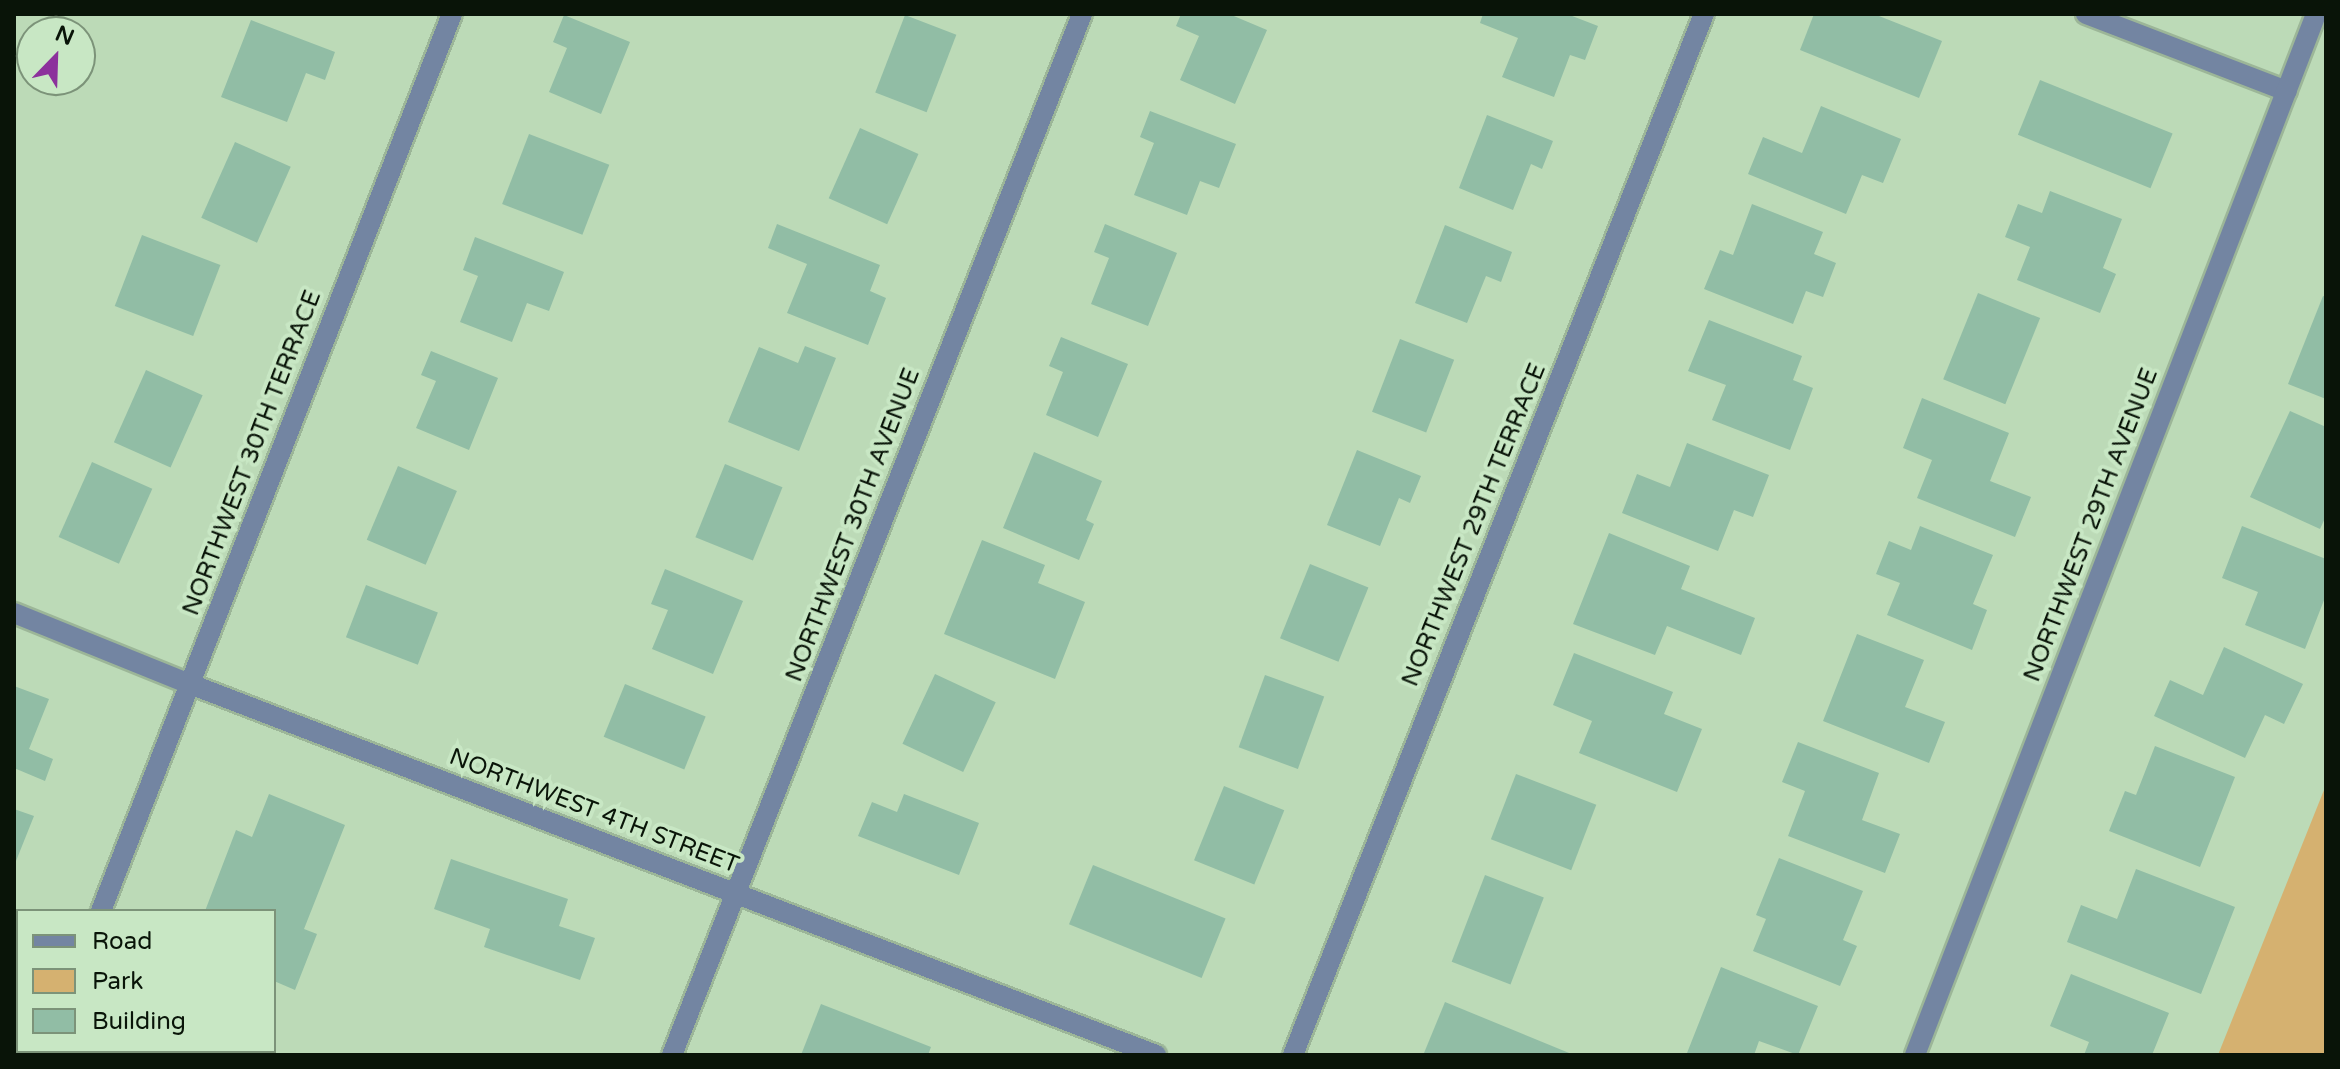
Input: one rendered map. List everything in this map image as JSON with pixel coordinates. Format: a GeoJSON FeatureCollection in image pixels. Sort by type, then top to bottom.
{"type":"FeatureCollection","features":[{"type":"Feature","properties":{"kind":"street","name":"NORTHWEST 30TH TERRACE"},"geometry":{"type":"LineString","coordinates":[[102,909],[452,14]]}},
{"type":"Feature","properties":{"kind":"street","name":"NORTHWEST 30TH AVENUE"},"geometry":{"type":"LineString","coordinates":[[672,1055],[1082,14]]}},
{"type":"Feature","properties":{"kind":"street","name":"NORTHWEST 29TH TERRACE"},"geometry":{"type":"LineString","coordinates":[[1293,1055],[1704,14]]}},
{"type":"Feature","properties":{"kind":"street"},"geometry":{"type":"LineString","coordinates":[[2086,14],[2287,91]]}},
{"type":"Feature","properties":{"kind":"street","name":"NORTHWEST 29TH AVENUE"},"geometry":{"type":"LineString","coordinates":[[1915,1055],[2316,14]]}},
{"type":"Feature","properties":{"kind":"street","name":"NORTHWEST 4TH STREET"},"geometry":{"type":"LineString","coordinates":[[14,613],[190,684],[1156,1055]]}},
{"type":"Feature","properties":{"kind":"green space"},"geometry":{"type":"Polygon","coordinates":[[[2326,785],[2326,1055],[2218,1055],[2326,785]]]}},
{"type":"Feature","properties":{"kind":"building"},"geometry":{"type":"Polygon","coordinates":[[[1181,14],[1229,14],[1267,30],[1235,104],[1180,80],[1199,36],[1176,26],[1181,14]]]}},
{"type":"Feature","properties":{"kind":"building"},"geometry":{"type":"Polygon","coordinates":[[[1483,14],[1567,14],[1598,26],[1585,60],[1570,55],[1554,97],[1502,77],[1518,38],[1480,23],[1483,14]]]}},
{"type":"Feature","properties":{"kind":"building"},"geometry":{"type":"Polygon","coordinates":[[[1814,14],[1874,14],[1942,41],[1919,98],[1800,50],[1814,14]]]}},
{"type":"Feature","properties":{"kind":"building"},"geometry":{"type":"Polygon","coordinates":[[[564,15],[630,42],[601,114],[549,92],[567,48],[553,42],[564,15]]]}},
{"type":"Feature","properties":{"kind":"building"},"geometry":{"type":"Polygon","coordinates":[[[905,15],[956,35],[927,112],[875,92],[905,15]]]}},
{"type":"Feature","properties":{"kind":"building"},"geometry":{"type":"Polygon","coordinates":[[[251,20],[335,52],[325,80],[306,73],[287,122],[221,97],[251,20]]]}},
{"type":"Feature","properties":{"kind":"building"},"geometry":{"type":"Polygon","coordinates":[[[2040,80],[2173,134],[2150,188],[2018,135],[2040,80]]]}},
{"type":"Feature","properties":{"kind":"building"},"geometry":{"type":"Polygon","coordinates":[[[1821,106],[1901,139],[1883,183],[1862,175],[1846,214],[1748,174],[1763,137],[1802,153],[1821,106]]]}},
{"type":"Feature","properties":{"kind":"building"},"geometry":{"type":"Polygon","coordinates":[[[1150,111],[1236,144],[1219,188],[1200,181],[1187,215],[1134,195],[1154,143],[1140,137],[1150,111]]]}},
{"type":"Feature","properties":{"kind":"building"},"geometry":{"type":"Polygon","coordinates":[[[1487,115],[1553,141],[1542,169],[1531,164],[1513,210],[1459,188],[1487,115]]]}},
{"type":"Feature","properties":{"kind":"building"},"geometry":{"type":"Polygon","coordinates":[[[860,128],[918,154],[887,224],[829,198],[860,128]]]}},
{"type":"Feature","properties":{"kind":"building"},"geometry":{"type":"Polygon","coordinates":[[[529,134],[609,165],[582,235],[502,204],[529,134]]]}},
{"type":"Feature","properties":{"kind":"building"},"geometry":{"type":"Polygon","coordinates":[[[235,142],[291,167],[257,243],[201,218],[235,142]]]}},
{"type":"Feature","properties":{"kind":"building"},"geometry":{"type":"Polygon","coordinates":[[[2050,191],[2122,219],[2103,268],[2116,274],[2100,313],[2017,280],[2030,247],[2005,237],[2018,204],[2042,213],[2050,191]]]}},
{"type":"Feature","properties":{"kind":"building"},"geometry":{"type":"Polygon","coordinates":[[[1752,204],[1823,232],[1814,254],[1836,263],[1823,297],[1806,291],[1793,324],[1704,289],[1720,250],[1733,255],[1752,204]]]}},
{"type":"Feature","properties":{"kind":"building"},"geometry":{"type":"Polygon","coordinates":[[[777,224],[880,265],[870,291],[886,298],[868,345],[787,313],[807,264],[768,248],[777,224]]]}},
{"type":"Feature","properties":{"kind":"building"},"geometry":{"type":"Polygon","coordinates":[[[1105,224],[1177,253],[1148,326],[1091,304],[1109,258],[1094,252],[1105,224]]]}},
{"type":"Feature","properties":{"kind":"building"},"geometry":{"type":"Polygon","coordinates":[[[1445,225],[1512,252],[1501,282],[1486,276],[1467,323],[1415,303],[1445,225]]]}},
{"type":"Feature","properties":{"kind":"building"},"geometry":{"type":"Polygon","coordinates":[[[142,235],[220,265],[193,336],[115,306],[142,235]]]}},
{"type":"Feature","properties":{"kind":"building"},"geometry":{"type":"Polygon","coordinates":[[[475,237],[564,272],[549,311],[527,303],[512,342],[460,322],[478,276],[463,270],[475,237]]]}},
{"type":"Feature","properties":{"kind":"building"},"geometry":{"type":"Polygon","coordinates":[[[1978,293],[2040,318],[2005,404],[1943,379],[1978,293]]]}},
{"type":"Feature","properties":{"kind":"building"},"geometry":{"type":"Polygon","coordinates":[[[2323,296],[2326,297],[2326,399],[2288,384],[2323,296]]]}},
{"type":"Feature","properties":{"kind":"building"},"geometry":{"type":"Polygon","coordinates":[[[1709,320],[1802,356],[1793,380],[1813,388],[1790,450],[1712,420],[1726,385],[1688,371],[1709,320]]]}},
{"type":"Feature","properties":{"kind":"building"},"geometry":{"type":"Polygon","coordinates":[[[1061,337],[1128,364],[1098,437],[1046,415],[1063,372],[1049,366],[1061,337]]]}},
{"type":"Feature","properties":{"kind":"building"},"geometry":{"type":"Polygon","coordinates":[[[1400,339],[1454,360],[1426,433],[1372,412],[1400,339]]]}},
{"type":"Feature","properties":{"kind":"building"},"geometry":{"type":"Polygon","coordinates":[[[805,346],[836,358],[799,451],[728,422],[759,347],[798,363],[805,346]]]}},
{"type":"Feature","properties":{"kind":"building"},"geometry":{"type":"Polygon","coordinates":[[[431,351],[498,378],[469,450],[416,428],[436,381],[421,375],[431,351]]]}},
{"type":"Feature","properties":{"kind":"building"},"geometry":{"type":"Polygon","coordinates":[[[146,370],[203,395],[171,467],[114,442],[146,370]]]}},
{"type":"Feature","properties":{"kind":"building"},"geometry":{"type":"Polygon","coordinates":[[[1922,398],[2009,433],[1990,481],[2031,497],[2015,537],[1917,498],[1932,460],[1903,448],[1922,398]]]}},
{"type":"Feature","properties":{"kind":"building"},"geometry":{"type":"Polygon","coordinates":[[[2290,411],[2326,427],[2326,516],[2320,529],[2250,497],[2290,411]]]}},
{"type":"Feature","properties":{"kind":"building"},"geometry":{"type":"Polygon","coordinates":[[[1687,443],[1769,475],[1753,517],[1734,510],[1718,551],[1622,513],[1637,474],[1670,487],[1687,443]]]}},
{"type":"Feature","properties":{"kind":"building"},"geometry":{"type":"Polygon","coordinates":[[[1357,450],[1421,476],[1410,503],[1399,498],[1380,546],[1327,525],[1357,450]]]}},
{"type":"Feature","properties":{"kind":"building"},"geometry":{"type":"Polygon","coordinates":[[[1034,452],[1102,481],[1086,520],[1094,524],[1079,560],[1003,528],[1034,452]]]}},
{"type":"Feature","properties":{"kind":"building"},"geometry":{"type":"Polygon","coordinates":[[[92,462],[152,489],[119,564],[59,537],[92,462]]]}},
{"type":"Feature","properties":{"kind":"building"},"geometry":{"type":"Polygon","coordinates":[[[725,464],[782,487],[753,560],[695,537],[725,464]]]}},
{"type":"Feature","properties":{"kind":"building"},"geometry":{"type":"Polygon","coordinates":[[[398,466],[457,491],[426,565],[367,540],[398,466]]]}},
{"type":"Feature","properties":{"kind":"building"},"geometry":{"type":"Polygon","coordinates":[[[1920,526],[1993,555],[1973,604],[1987,610],[1972,650],[1887,615],[1900,583],[1876,574],[1889,541],[1911,550],[1920,526]]]}},
{"type":"Feature","properties":{"kind":"building"},"geometry":{"type":"Polygon","coordinates":[[[2242,526],[2326,559],[2326,595],[2305,649],[2245,625],[2258,592],[2222,578],[2242,526]]]}},
{"type":"Feature","properties":{"kind":"building"},"geometry":{"type":"Polygon","coordinates":[[[1609,533],[1690,566],[1681,589],[1755,618],[1741,655],[1667,626],[1655,655],[1573,624],[1609,533]]]}},
{"type":"Feature","properties":{"kind":"building"},"geometry":{"type":"Polygon","coordinates":[[[982,540],[1045,565],[1038,583],[1085,602],[1055,679],[944,634],[982,540]]]}},
{"type":"Feature","properties":{"kind":"building"},"geometry":{"type":"Polygon","coordinates":[[[1310,564],[1368,588],[1338,662],[1280,638],[1310,564]]]}},
{"type":"Feature","properties":{"kind":"building"},"geometry":{"type":"Polygon","coordinates":[[[665,569],[743,601],[713,674],[652,649],[668,610],[651,604],[665,569]]]}},
{"type":"Feature","properties":{"kind":"building"},"geometry":{"type":"Polygon","coordinates":[[[366,585],[438,613],[418,665],[346,637],[366,585]]]}},
{"type":"Feature","properties":{"kind":"building"},"geometry":{"type":"Polygon","coordinates":[[[1857,634],[1924,660],[1905,707],[1945,722],[1929,763],[1823,721],[1857,634]]]}},
{"type":"Feature","properties":{"kind":"building"},"geometry":{"type":"Polygon","coordinates":[[[2224,647],[2303,684],[2284,724],[2265,715],[2245,758],[2154,716],[2170,680],[2203,695],[2224,647]]]}},
{"type":"Feature","properties":{"kind":"building"},"geometry":{"type":"Polygon","coordinates":[[[1574,653],[1673,692],[1664,714],[1702,729],[1677,792],[1579,753],[1592,721],[1553,705],[1574,653]]]}},
{"type":"Feature","properties":{"kind":"building"},"geometry":{"type":"Polygon","coordinates":[[[935,674],[996,702],[963,772],[902,744],[935,674]]]}},
{"type":"Feature","properties":{"kind":"building"},"geometry":{"type":"Polygon","coordinates":[[[1265,675],[1324,697],[1298,769],[1239,747],[1265,675]]]}},
{"type":"Feature","properties":{"kind":"building"},"geometry":{"type":"Polygon","coordinates":[[[625,684],[706,717],[684,769],[604,737],[625,684]]]}},
{"type":"Feature","properties":{"kind":"building"},"geometry":{"type":"Polygon","coordinates":[[[14,686],[49,699],[29,749],[53,759],[45,781],[14,768],[14,686]]]}},
{"type":"Feature","properties":{"kind":"building"},"geometry":{"type":"Polygon","coordinates":[[[1798,742],[1879,773],[1862,820],[1900,834],[1885,873],[1788,836],[1805,791],[1782,782],[1798,742]]]}},
{"type":"Feature","properties":{"kind":"building"},"geometry":{"type":"Polygon","coordinates":[[[2155,746],[2235,777],[2200,867],[2109,831],[2125,791],[2136,795],[2155,746]]]}},
{"type":"Feature","properties":{"kind":"building"},"geometry":{"type":"Polygon","coordinates":[[[1516,774],[1596,805],[1571,870],[1491,839],[1516,774]]]}},
{"type":"Feature","properties":{"kind":"building"},"geometry":{"type":"Polygon","coordinates":[[[1224,786],[1284,810],[1254,885],[1194,860],[1224,786]]]}},
{"type":"Feature","properties":{"kind":"building"},"geometry":{"type":"Polygon","coordinates":[[[269,794],[345,825],[304,929],[317,934],[295,990],[276,982],[276,909],[206,909],[236,830],[252,837],[269,794]]]}},
{"type":"Feature","properties":{"kind":"building"},"geometry":{"type":"Polygon","coordinates":[[[904,794],[979,823],[959,875],[858,836],[872,802],[897,812],[904,794]]]}},
{"type":"Feature","properties":{"kind":"building"},"geometry":{"type":"Polygon","coordinates":[[[14,809],[34,816],[14,866],[14,809]]]}},
{"type":"Feature","properties":{"kind":"building"},"geometry":{"type":"Polygon","coordinates":[[[1779,858],[1863,891],[1843,940],[1857,946],[1840,986],[1753,951],[1766,919],[1756,915],[1779,858]]]}},
{"type":"Feature","properties":{"kind":"building"},"geometry":{"type":"Polygon","coordinates":[[[451,859],[568,899],[559,926],[595,938],[580,980],[484,947],[490,929],[434,909],[451,859]]]}},
{"type":"Feature","properties":{"kind":"building"},"geometry":{"type":"Polygon","coordinates":[[[1093,865],[1226,919],[1202,978],[1069,924],[1093,865]]]}},
{"type":"Feature","properties":{"kind":"building"},"geometry":{"type":"Polygon","coordinates":[[[2136,869],[2235,907],[2201,994],[2067,942],[2081,905],[2117,919],[2136,869]]]}},
{"type":"Feature","properties":{"kind":"building"},"geometry":{"type":"Polygon","coordinates":[[[1485,875],[1544,898],[1510,984],[1452,962],[1485,875]]]}},
{"type":"Feature","properties":{"kind":"building"},"geometry":{"type":"Polygon","coordinates":[[[1721,967],[1818,1006],[1798,1055],[1759,1041],[1754,1055],[1687,1053],[1721,967]]]}},
{"type":"Feature","properties":{"kind":"building"},"geometry":{"type":"Polygon","coordinates":[[[2071,974],[2169,1013],[2152,1055],[2084,1055],[2089,1042],[2050,1026],[2071,974]]]}},
{"type":"Feature","properties":{"kind":"building"},"geometry":{"type":"Polygon","coordinates":[[[1445,1002],[1574,1055],[1424,1053],[1445,1002]]]}},
{"type":"Feature","properties":{"kind":"building"},"geometry":{"type":"Polygon","coordinates":[[[821,1004],[931,1047],[928,1055],[801,1055],[821,1004]]]}},
{"type":"Feature","properties":{"kind":"building"},"geometry":{"type":"Polygon","coordinates":[[[154,1053],[212,1053],[212,1055],[154,1053]]]}}]}
